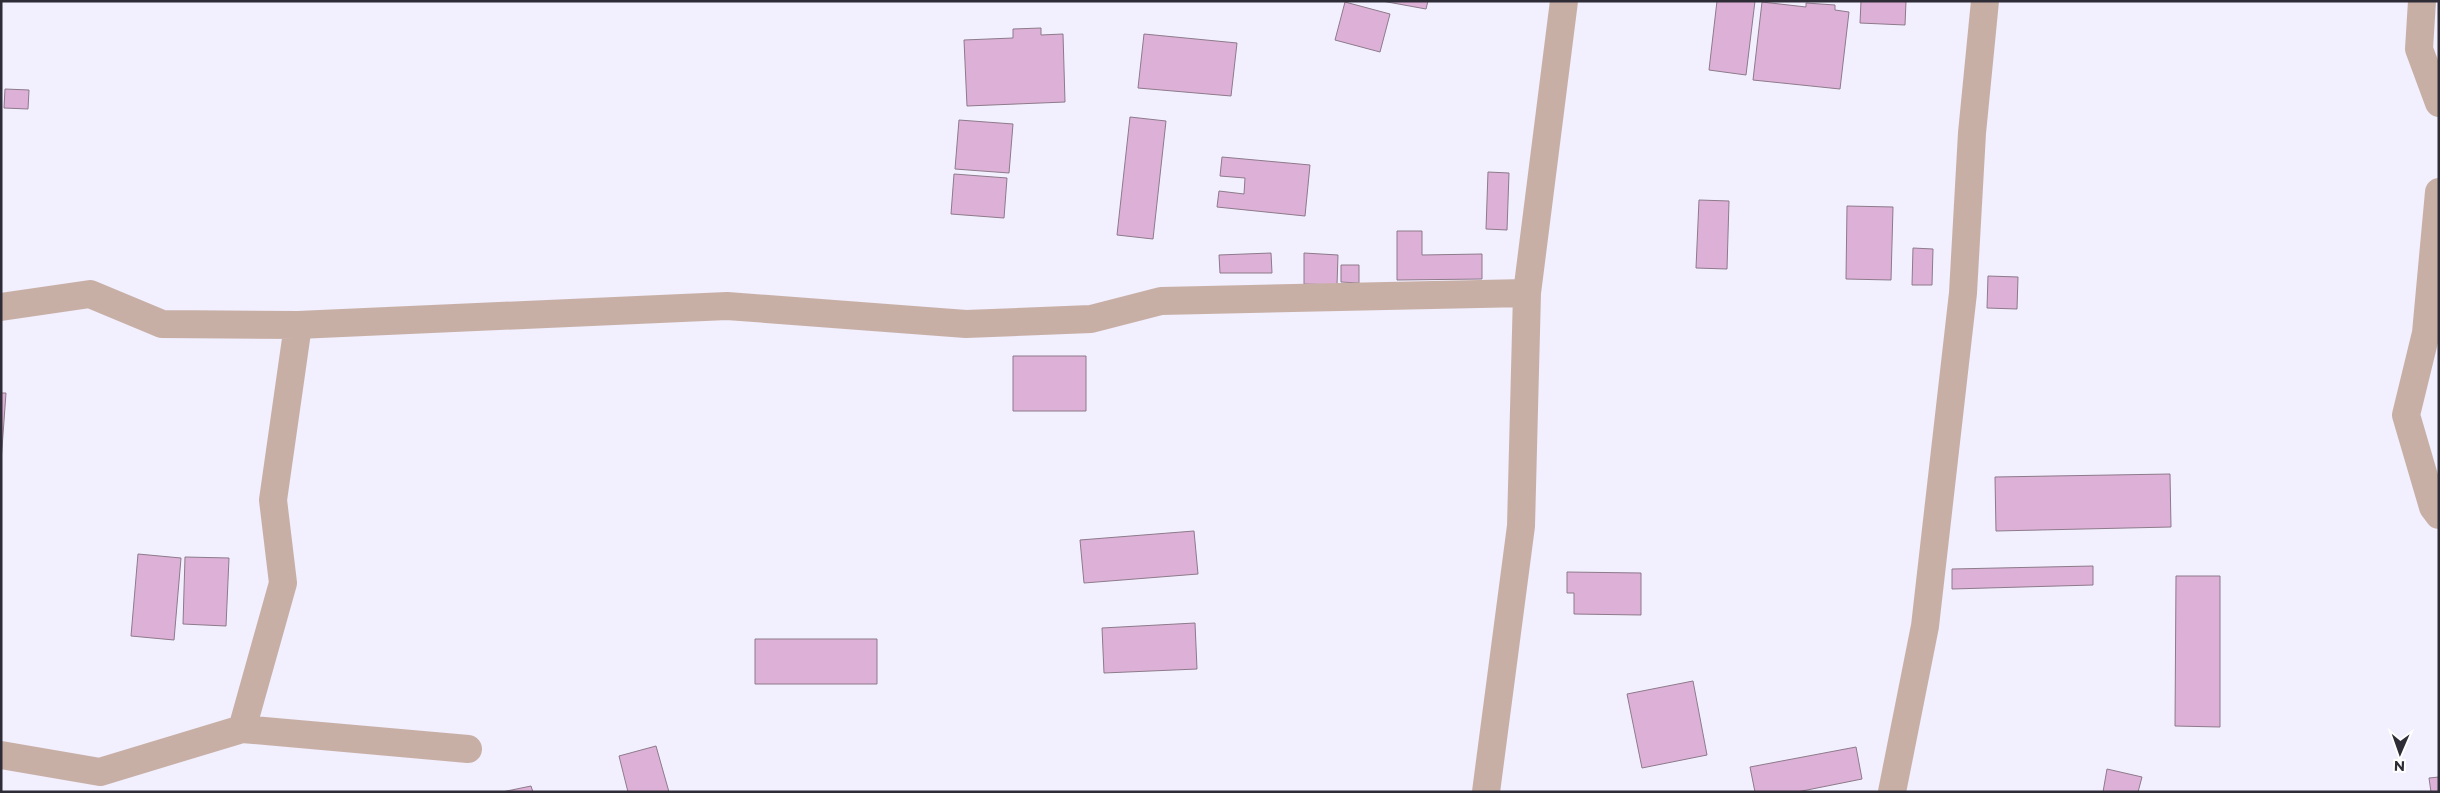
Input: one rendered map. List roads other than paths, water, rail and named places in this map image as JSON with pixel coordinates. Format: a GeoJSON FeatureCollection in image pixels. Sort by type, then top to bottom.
{"type":"FeatureCollection","features":[{"type":"Feature","properties":{"kind":"street"},"geometry":{"type":"LineString","coordinates":[[1486,792],[1521,526],[1527,293],[1564,1]]}},
{"type":"Feature","properties":{"kind":"street"},"geometry":{"type":"LineString","coordinates":[[1892,792],[1925,626],[1963,293],[1972,133],[1985,1]]}},
{"type":"Feature","properties":{"kind":"street"},"geometry":{"type":"LineString","coordinates":[[2422,1],[2419,49],[2439,103]]}},
{"type":"Feature","properties":{"kind":"street"},"geometry":{"type":"LineString","coordinates":[[2439,192],[2426,333],[2406,415],[2433,507],[2439,515]]}},
{"type":"Feature","properties":{"kind":"street"},"geometry":{"type":"LineString","coordinates":[[1,307],[90,294],[162,324],[298,325],[727,306],[966,324],[1091,319],[1161,301],[1527,293]]}},
{"type":"Feature","properties":{"kind":"street"},"geometry":{"type":"LineString","coordinates":[[242,729],[283,583],[273,500],[298,325]]}},
{"type":"Feature","properties":{"kind":"street"},"geometry":{"type":"LineString","coordinates":[[1,755],[100,772],[242,729],[468,749]]}}]}
